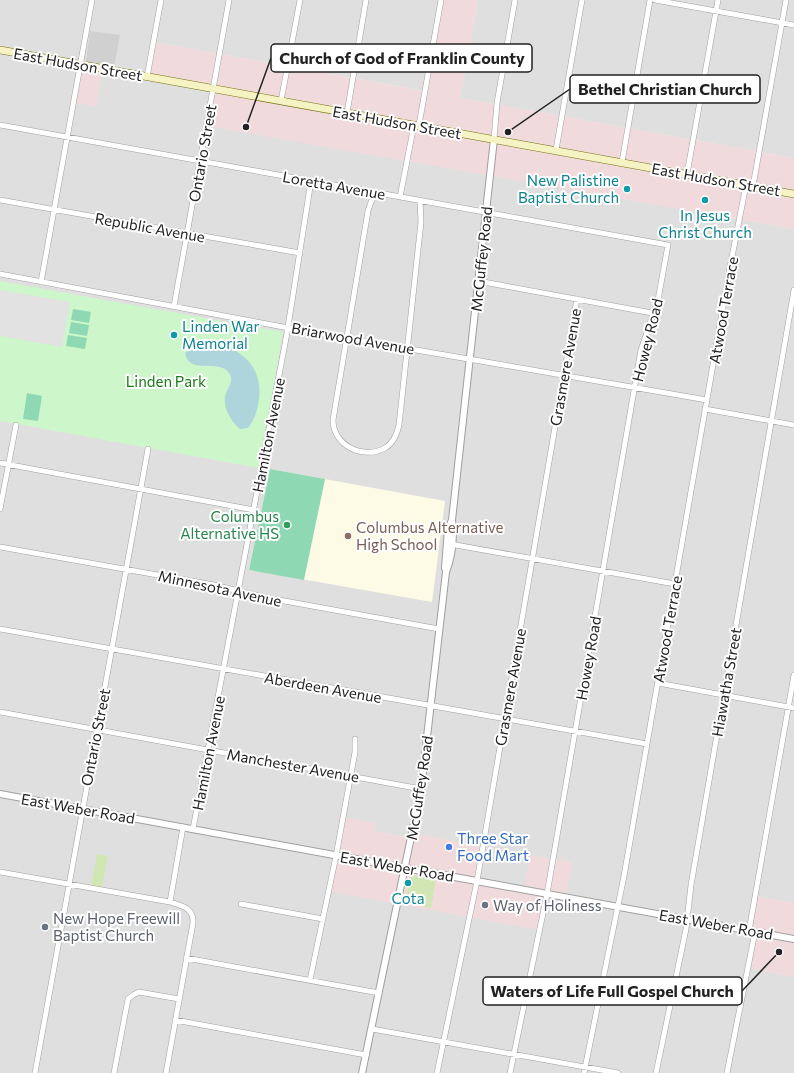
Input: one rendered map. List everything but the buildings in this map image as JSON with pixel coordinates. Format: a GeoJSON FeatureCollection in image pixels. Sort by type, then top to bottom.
{"type":"FeatureCollection","features":[{"type":"Feature","properties":{"kind":"main road","name":"East Hudson Street"},"geometry":{"type":"LineString","coordinates":[[0,50],[794,194]]}},
{"type":"Feature","properties":{"kind":"street"},"geometry":{"type":"LineString","coordinates":[[41,282],[92,0]]}},
{"type":"Feature","properties":{"kind":"street"},"geometry":{"type":"LineString","coordinates":[[147,77],[161,0]]}},
{"type":"Feature","properties":{"kind":"street","name":"Ontario Street"},"geometry":{"type":"LineString","coordinates":[[174,306],[229,0]]}},
{"type":"Feature","properties":{"kind":"street"},"geometry":{"type":"LineString","coordinates":[[281,101],[300,0]]}},
{"type":"Feature","properties":{"kind":"street"},"geometry":{"type":"LineString","coordinates":[[346,112],[366,0]]}},
{"type":"Feature","properties":{"kind":"street"},"geometry":{"type":"LineString","coordinates":[[400,197],[441,0]]}},
{"type":"Feature","properties":{"kind":"street","name":"McGuffey Road"},"geometry":{"type":"LineString","coordinates":[[362,1073],[421,789],[449,543],[453,530],[452,520],[497,104],[515,0]]}},
{"type":"Feature","properties":{"kind":"street"},"geometry":{"type":"LineString","coordinates":[[556,150],[582,0]]}},
{"type":"Feature","properties":{"kind":"street"},"geometry":{"type":"LineString","coordinates":[[622,162],[650,0]]}},
{"type":"Feature","properties":{"kind":"street"},"geometry":{"type":"LineString","coordinates":[[655,0],[794,25]]}},
{"type":"Feature","properties":{"kind":"street"},"geometry":{"type":"LineString","coordinates":[[687,174],[718,0]]}},
{"type":"Feature","properties":{"kind":"street","name":"Atwood Terrace"},"geometry":{"type":"LineString","coordinates":[[585,1070],[618,907],[705,409],[786,0]]}},
{"type":"Feature","properties":{"kind":"street","name":"Loretta Avenue"},"geometry":{"type":"LineString","coordinates":[[0,125],[310,182],[668,245]]}},
{"type":"Feature","properties":{"kind":"street","name":"Hamilton Avenue"},"geometry":{"type":"LineString","coordinates":[[194,829],[288,327],[310,182]]}},
{"type":"Feature","properties":{"kind":"street"},"geometry":{"type":"LineString","coordinates":[[376,193],[368,211],[348,338],[333,420],[335,433],[342,443],[352,449],[374,452],[386,448],[395,438],[399,425],[421,222],[420,201]]}},
{"type":"Feature","properties":{"kind":"street","name":"Republic Avenue"},"geometry":{"type":"LineString","coordinates":[[0,200],[300,253]]}},
{"type":"Feature","properties":{"kind":"street","name":"Howey Road"},"geometry":{"type":"LineString","coordinates":[[510,1073],[547,894],[641,350],[652,313],[658,300],[668,245]]}},
{"type":"Feature","properties":{"kind":"street","name":"Briarwood Avenue"},"geometry":{"type":"LineString","coordinates":[[0,274],[348,338],[565,374],[707,400]]}},
{"type":"Feature","properties":{"kind":"street"},"geometry":{"type":"LineString","coordinates":[[478,281],[652,313]]}},
{"type":"Feature","properties":{"kind":"street","name":"Hiawatha Street"},"geometry":{"type":"LineString","coordinates":[[656,1073],[686,929],[686,919],[794,290]]}},
{"type":"Feature","properties":{"kind":"street","name":"Grasmere Avenue"},"geometry":{"type":"LineString","coordinates":[[437,1073],[476,881],[577,299]]}},
{"type":"Feature","properties":{"kind":"street"},"geometry":{"type":"LineString","coordinates":[[705,409],[794,425]]}},
{"type":"Feature","properties":{"kind":"street"},"geometry":{"type":"LineString","coordinates":[[0,509],[16,425]]}},
{"type":"Feature","properties":{"kind":"street","name":"Ontario Street"},"geometry":{"type":"LineString","coordinates":[[34,1073],[148,449]]}},
{"type":"Feature","properties":{"kind":"street"},"geometry":{"type":"LineString","coordinates":[[0,463],[254,510]]}},
{"type":"Feature","properties":{"kind":"street"},"geometry":{"type":"LineString","coordinates":[[449,543],[675,584]]}},
{"type":"Feature","properties":{"kind":"street","name":"Minnesota Avenue"},"geometry":{"type":"LineString","coordinates":[[0,546],[239,590],[268,598],[439,629]]}},
{"type":"Feature","properties":{"kind":"street","name":"Aberdeen Avenue"},"geometry":{"type":"LineString","coordinates":[[0,629],[223,670],[575,730],[647,744]]}},
{"type":"Feature","properties":{"kind":"street"},"geometry":{"type":"LineString","coordinates":[[727,1073],[791,708],[794,675]]}},
{"type":"Feature","properties":{"kind":"street"},"geometry":{"type":"LineString","coordinates":[[658,683],[791,708]]}},
{"type":"Feature","properties":{"kind":"street","name":"Manchester Avenue"},"geometry":{"type":"LineString","coordinates":[[0,712],[421,789]]}},
{"type":"Feature","properties":{"kind":"street"},"geometry":{"type":"LineString","coordinates":[[310,980],[336,855],[351,776],[356,739]]}},
{"type":"Feature","properties":{"kind":"street","name":"East Weber Road"},"geometry":{"type":"LineString","coordinates":[[0,794],[794,939]]}},
{"type":"Feature","properties":{"kind":"street","name":"Hamilton Avenue"},"geometry":{"type":"LineString","coordinates":[[170,902],[183,827]]}},
{"type":"Feature","properties":{"kind":"street"},"geometry":{"type":"LineString","coordinates":[[0,872],[170,902],[187,908],[193,917],[166,1073]]}},
{"type":"Feature","properties":{"kind":"street"},"geometry":{"type":"LineString","coordinates":[[241,904],[323,919]]}},
{"type":"Feature","properties":{"kind":"street"},"geometry":{"type":"LineString","coordinates":[[186,958],[379,993]]}},
{"type":"Feature","properties":{"kind":"street"},"geometry":{"type":"LineString","coordinates":[[114,1073],[128,999],[139,992],[179,999]]}},
{"type":"Feature","properties":{"kind":"street"},"geometry":{"type":"LineString","coordinates":[[175,1020],[366,1055]]}},
{"type":"Feature","properties":{"kind":"street"},"geometry":{"type":"LineString","coordinates":[[372,1029],[443,1041],[585,1070],[618,1073]]}},
{"type":"Feature","properties":{"kind":"shaded area"},"geometry":{"type":"Polygon","coordinates":[[[0,0],[441,0],[425,91],[154,42],[214,88],[737,219],[794,229],[794,903],[755,896],[755,932],[748,968],[794,977],[794,1073],[0,1073],[0,0]],[[375,824],[328,891],[524,889],[477,881],[411,838],[374,831],[375,824]]]}},
{"type":"Feature","properties":{"kind":"shaded area"},"geometry":{"type":"Polygon","coordinates":[[[441,0],[478,0],[460,98],[794,158],[794,229],[207,126],[214,88],[147,77],[154,42],[424,91],[441,0]]]}},
{"type":"Feature","properties":{"kind":"shaded area"},"geometry":{"type":"Polygon","coordinates":[[[478,0],[794,0],[794,158],[460,98],[478,0]]]}},
{"type":"Feature","properties":{"kind":"shaded area"},"geometry":{"type":"Polygon","coordinates":[[[90,31],[120,35],[114,67],[86,62],[90,31]]]}},
{"type":"Feature","properties":{"kind":"shaded area"},"geometry":{"type":"Polygon","coordinates":[[[80,65],[103,65],[96,106],[74,103],[80,65]]]}},
{"type":"Feature","properties":{"kind":"shaded area"},"geometry":{"type":"Polygon","coordinates":[[[0,290],[70,302],[62,347],[0,336],[0,290]]]}},
{"type":"Feature","properties":{"kind":"shaded area","name":"Columbus Alternative High School"},"geometry":{"type":"Polygon","coordinates":[[[270,469],[445,501],[432,602],[249,570],[270,469]]]}},
{"type":"Feature","properties":{"kind":"shaded area"},"geometry":{"type":"Polygon","coordinates":[[[342,817],[375,823],[374,831],[410,838],[411,833],[483,846],[477,880],[524,889],[530,855],[572,862],[566,896],[546,893],[539,930],[328,891],[342,817]]]}},
{"type":"Feature","properties":{"kind":"shaded area"},"geometry":{"type":"Polygon","coordinates":[[[755,896],[794,903],[794,977],[747,968],[755,932],[748,930],[755,896]]]}},
{"type":"Feature","properties":{"kind":"green space","name":"Linden Park"},"geometry":{"type":"Polygon","coordinates":[[[0,281],[283,332],[259,468],[0,421],[0,281]]]}},
{"type":"Feature","properties":{"kind":"green space"},"geometry":{"type":"Polygon","coordinates":[[[73,309],[91,312],[89,323],[71,320],[73,309]]]}},
{"type":"Feature","properties":{"kind":"green space"},"geometry":{"type":"Polygon","coordinates":[[[71,322],[89,325],[87,336],[69,333],[71,322]]]}},
{"type":"Feature","properties":{"kind":"green space"},"geometry":{"type":"Polygon","coordinates":[[[68,335],[87,338],[85,349],[66,346],[68,335]]]}},
{"type":"Feature","properties":{"kind":"green space"},"geometry":{"type":"Polygon","coordinates":[[[27,393],[42,396],[38,421],[23,419],[27,393]]]}},
{"type":"Feature","properties":{"kind":"green space","name":"Columbus Alternative HS"},"geometry":{"type":"Polygon","coordinates":[[[270,469],[325,479],[304,580],[249,570],[270,469]]]}},
{"type":"Feature","properties":{"kind":"green space"},"geometry":{"type":"Polygon","coordinates":[[[97,854],[108,856],[102,888],[91,886],[97,854]]]}},
{"type":"Feature","properties":{"kind":"green space"},"geometry":{"type":"Polygon","coordinates":[[[411,875],[436,879],[431,908],[404,903],[411,875]]]}},
{"type":"Feature","properties":{"kind":"water"},"geometry":{"type":"Polygon","coordinates":[[[215,344],[235,350],[243,356],[249,362],[258,379],[259,400],[255,415],[248,428],[240,429],[231,419],[226,410],[225,396],[231,382],[231,376],[229,373],[218,367],[192,364],[188,360],[185,353],[195,347],[215,344]]]}},
{"type":"Feature","properties":{"kind":"place","name":"Church of God of Franklin County"},"geometry":{"type":"Point","coordinates":[246,127]}},
{"type":"Feature","properties":{"kind":"place","name":"Bethel Christian Church"},"geometry":{"type":"Point","coordinates":[508,132]}},
{"type":"Feature","properties":{"kind":"place","name":"New Palistine Baptist Church"},"geometry":{"type":"Point","coordinates":[627,189]}},
{"type":"Feature","properties":{"kind":"place","name":"In Jesus Christ Church"},"geometry":{"type":"Point","coordinates":[705,200]}},
{"type":"Feature","properties":{"kind":"place","name":"Linden War Memorial"},"geometry":{"type":"Point","coordinates":[174,335]}},
{"type":"Feature","properties":{"kind":"place","name":"Columbus Alternative HS"},"geometry":{"type":"Point","coordinates":[287,525]}},
{"type":"Feature","properties":{"kind":"place","name":"Columbus Alternative High School"},"geometry":{"type":"Point","coordinates":[348,536]}},
{"type":"Feature","properties":{"kind":"place","name":"Three Star Food Mart"},"geometry":{"type":"Point","coordinates":[449,847]}},
{"type":"Feature","properties":{"kind":"place","name":"Cota"},"geometry":{"type":"Point","coordinates":[408,883]}},
{"type":"Feature","properties":{"kind":"place","name":"Way of Holiness"},"geometry":{"type":"Point","coordinates":[485,905]}},
{"type":"Feature","properties":{"kind":"place","name":"New Hope Freewill Baptist Church"},"geometry":{"type":"Point","coordinates":[45,927]}},
{"type":"Feature","properties":{"kind":"place","name":"Waters of Life Full Gospel Church"},"geometry":{"type":"Point","coordinates":[779,952]}}]}
